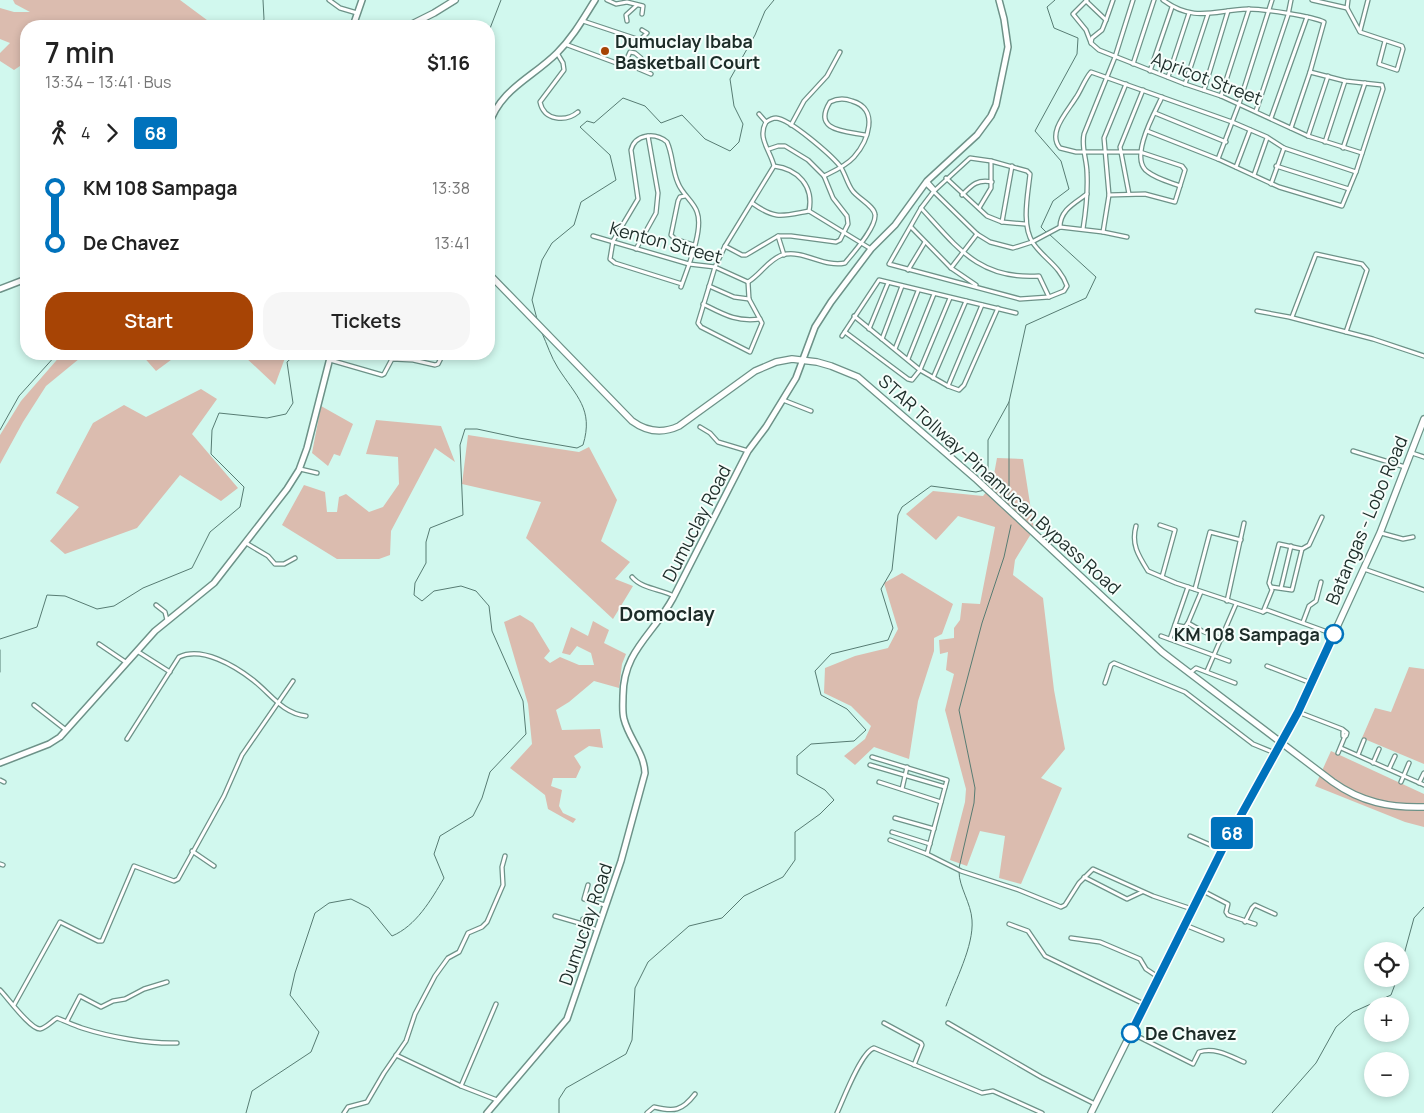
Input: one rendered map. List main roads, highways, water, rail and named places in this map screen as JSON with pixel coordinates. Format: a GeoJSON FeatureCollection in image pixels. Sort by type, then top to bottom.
{"type":"FeatureCollection","features":[{"type":"Feature","properties":{"kind":"main road"},"geometry":{"type":"LineString","coordinates":[[420,20],[455,0]]}},
{"type":"Feature","properties":{"kind":"main road","name":"STAR Tollway-Pinamucan Bypass Road"},"geometry":{"type":"LineString","coordinates":[[495,280],[632,421],[643,428],[660,431],[679,426],[755,371],[776,362],[792,359],[831,366],[858,377],[978,480],[1144,636],[1189,674],[1281,744],[1337,785],[1360,798],[1390,806],[1424,807]]}},
{"type":"Feature","properties":{"kind":"main road","name":"Batangas - Lobo Road"},"geometry":{"type":"LineString","coordinates":[[1091,1113],[1222,850],[1312,684],[1380,533],[1424,419]]}},
{"type":"Feature","properties":{"kind":"waterway"},"geometry":{"type":"LineString","coordinates":[[263,0],[264,20]]}},
{"type":"Feature","properties":{"kind":"waterway"},"geometry":{"type":"LineString","coordinates":[[493,20],[501,0]]}},
{"type":"Feature","properties":{"kind":"waterway"},"geometry":{"type":"LineString","coordinates":[[537,319],[532,300],[542,260],[552,243],[574,225],[581,202],[616,180],[610,155],[580,127],[587,121],[594,123],[623,98],[645,106],[661,123],[682,115],[705,139],[730,151],[739,142],[743,124],[734,106],[730,79],[755,35],[765,11],[774,0]]}},
{"type":"Feature","properties":{"kind":"waterway"},"geometry":{"type":"LineString","coordinates":[[1046,232],[1041,227],[1053,201],[1069,189],[1061,161],[1035,131],[1077,54],[1078,38],[1054,28],[1047,7],[1055,0]]}},
{"type":"Feature","properties":{"kind":"waterway"},"geometry":{"type":"LineString","coordinates":[[988,486],[988,440],[1009,402],[1026,325],[1086,298],[1096,277],[1049,234]]}},
{"type":"Feature","properties":{"kind":"waterway"},"geometry":{"type":"LineString","coordinates":[[246,1113],[252,1091],[311,1052],[319,1032],[290,995],[295,973],[315,913],[329,903],[351,899],[369,908],[392,936],[401,932],[416,919],[444,878],[434,854],[440,836],[473,816],[482,798],[490,772],[526,734],[523,701],[492,631],[489,606],[476,591],[461,586],[434,591],[422,601],[414,595],[415,583],[426,563],[426,542],[430,528],[463,515],[460,445],[465,429],[477,429],[577,448],[583,445],[586,433],[585,412],[577,395],[551,355],[542,333]]}},
{"type":"Feature","properties":{"kind":"waterway"},"geometry":{"type":"LineString","coordinates":[[0,430],[19,396],[52,360]]}},
{"type":"Feature","properties":{"kind":"waterway"},"geometry":{"type":"LineString","coordinates":[[0,639],[37,627],[47,595],[65,596],[97,609],[114,606],[143,588],[192,568],[210,532],[240,507],[244,487],[211,454],[212,430],[219,413],[267,418],[286,414],[293,403],[287,362],[289,360]]}},
{"type":"Feature","properties":{"kind":"waterway"},"geometry":{"type":"LineString","coordinates":[[1009,402],[1009,499]]}},
{"type":"Feature","properties":{"kind":"waterway"},"geometry":{"type":"LineString","coordinates":[[559,1113],[559,1099],[566,1088],[626,1054],[632,1040],[635,988],[648,962],[689,926],[722,918],[744,896],[783,877],[795,860],[795,832],[820,814],[834,800],[825,790],[797,774],[797,756],[811,744],[854,741],[866,730],[847,709],[821,695],[815,671],[831,654],[888,640],[893,628],[881,589],[892,570],[898,515],[902,507],[931,486],[976,492],[985,490]]}},
{"type":"Feature","properties":{"kind":"waterway"},"geometry":{"type":"LineString","coordinates":[[959,868],[974,803],[975,788],[959,710],[982,623],[1004,557],[1011,525]]}},
{"type":"Feature","properties":{"kind":"waterway"},"geometry":{"type":"LineString","coordinates":[[0,650],[0,672]]}},
{"type":"Feature","properties":{"kind":"waterway"},"geometry":{"type":"LineString","coordinates":[[946,1006],[967,952],[972,930],[970,907],[959,872]]}},
{"type":"Feature","properties":{"kind":"waterway"},"geometry":{"type":"LineString","coordinates":[[1407,942],[1414,918],[1424,907]]}},
{"type":"Feature","properties":{"kind":"waterway"},"geometry":{"type":"LineString","coordinates":[[1272,1113],[1316,1063],[1336,1027],[1353,1012],[1391,995],[1394,987]]}},
{"type":"Feature","properties":{"kind":"place","name":"Dumuclay Ibaba Basketball Court"},"geometry":{"type":"Point","coordinates":[605,51]}},
{"type":"Feature","properties":{"kind":"place","name":"KM 108 Sampaga"},"geometry":{"type":"Point","coordinates":[1334,634]}},
{"type":"Feature","properties":{"kind":"place","name":"De Chavez"},"geometry":{"type":"Point","coordinates":[1131,1033]}},
{"type":"Feature","properties":{"kind":"district","name":"Domoclay"},"geometry":{"type":"Point","coordinates":[667,613]}}]}
